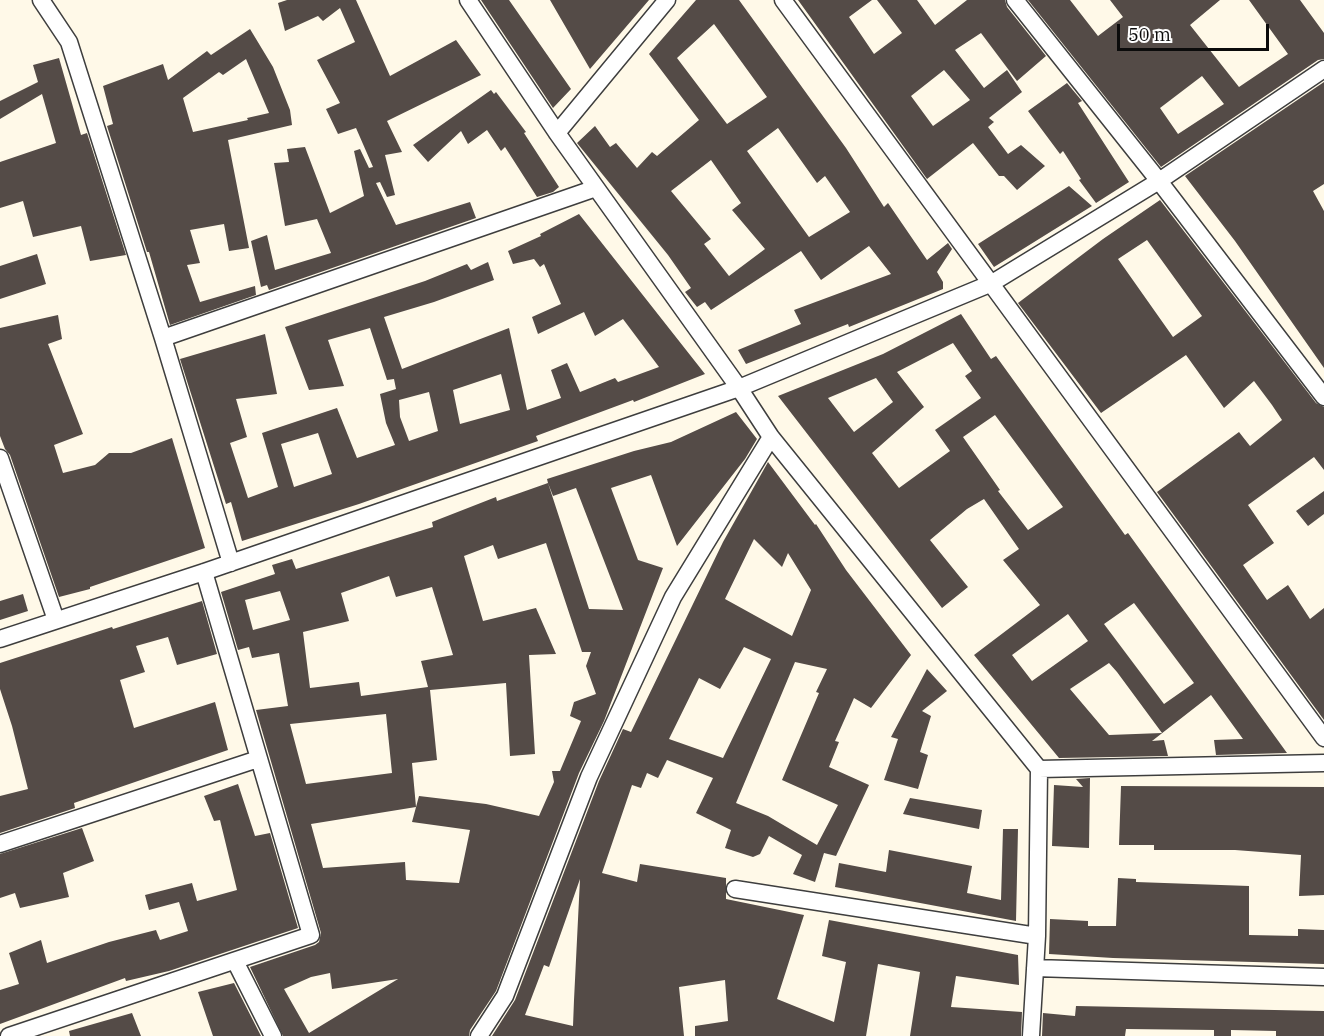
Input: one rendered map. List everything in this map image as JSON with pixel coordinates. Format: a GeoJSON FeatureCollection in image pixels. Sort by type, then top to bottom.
{"type":"FeatureCollection","features":[{"type":"Feature","properties":{"kind":"street"},"geometry":{"type":"LineString","coordinates":[[41,0],[69,42],[231,562]]}},
{"type":"Feature","properties":{"kind":"street"},"geometry":{"type":"LineString","coordinates":[[468,0],[557,132],[771,436],[1039,769],[1037,936],[1031,1036]]}},
{"type":"Feature","properties":{"kind":"street"},"geometry":{"type":"LineString","coordinates":[[557,132],[667,0]]}},
{"type":"Feature","properties":{"kind":"street"},"geometry":{"type":"LineString","coordinates":[[783,0],[1324,738]]}},
{"type":"Feature","properties":{"kind":"street"},"geometry":{"type":"LineString","coordinates":[[1015,0],[1159,181],[1324,397]]}},
{"type":"Feature","properties":{"kind":"street"},"geometry":{"type":"LineString","coordinates":[[0,639],[204,572],[739,388],[992,283],[1159,181],[1324,69]]}},
{"type":"Feature","properties":{"kind":"street"},"geometry":{"type":"LineString","coordinates":[[163,338],[596,188]]}},
{"type":"Feature","properties":{"kind":"street"},"geometry":{"type":"LineString","coordinates":[[479,1036],[505,996],[589,777],[673,597],[771,436]]}},
{"type":"Feature","properties":{"kind":"street"},"geometry":{"type":"LineString","coordinates":[[0,458],[56,620]]}},
{"type":"Feature","properties":{"kind":"street"},"geometry":{"type":"LineString","coordinates":[[9,1036],[311,935],[204,572]]}},
{"type":"Feature","properties":{"kind":"street"},"geometry":{"type":"LineString","coordinates":[[0,844],[258,759]]}},
{"type":"Feature","properties":{"kind":"street"},"geometry":{"type":"LineString","coordinates":[[1039,769],[1324,763]]}},
{"type":"Feature","properties":{"kind":"street"},"geometry":{"type":"LineString","coordinates":[[735,889],[1037,936]]}},
{"type":"Feature","properties":{"kind":"street"},"geometry":{"type":"LineString","coordinates":[[235,961],[273,1036]]}},
{"type":"Feature","properties":{"kind":"street"},"geometry":{"type":"LineString","coordinates":[[1035,968],[1324,977]]}},
{"type":"Feature","properties":{"kind":"building"},"geometry":{"type":"Polygon","coordinates":[[[287,0],[356,0],[390,76],[456,40],[481,75],[387,121],[402,152],[385,155],[395,195],[387,197],[380,182],[376,183],[396,225],[470,202],[476,218],[269,290],[267,285],[261,287],[251,241],[267,235],[275,270],[331,253],[317,219],[285,226],[274,163],[289,162],[287,149],[305,147],[330,213],[364,196],[354,151],[360,149],[369,168],[373,167],[356,128],[338,134],[326,109],[340,103],[317,60],[355,42],[340,8],[323,21],[318,16],[285,31],[278,3],[287,0]]]}},
{"type":"Feature","properties":{"kind":"building"},"geometry":{"type":"Polygon","coordinates":[[[481,0],[509,0],[571,89],[553,108],[481,0]]]}},
{"type":"Feature","properties":{"kind":"building"},"geometry":{"type":"Polygon","coordinates":[[[550,0],[649,0],[590,69],[550,0]]]}},
{"type":"Feature","properties":{"kind":"building"},"geometry":{"type":"Polygon","coordinates":[[[696,0],[739,0],[846,148],[884,207],[888,203],[927,260],[948,243],[952,249],[937,272],[943,282],[943,289],[849,327],[848,324],[746,364],[738,350],[801,324],[794,310],[891,274],[869,246],[821,280],[801,251],[711,310],[705,302],[697,307],[685,292],[691,288],[668,255],[577,143],[595,126],[610,147],[616,143],[637,168],[652,152],[657,156],[699,120],[649,54],[696,0]],[[714,24],[677,58],[727,124],[767,97],[714,24]],[[778,128],[747,151],[809,237],[850,212],[825,176],[817,183],[778,128]],[[711,160],[671,191],[711,239],[704,244],[729,276],[765,249],[732,210],[741,203],[711,160]]]}},
{"type":"Feature","properties":{"kind":"building"},"geometry":{"type":"Polygon","coordinates":[[[798,0],[872,0],[849,17],[874,54],[902,33],[877,0],[917,0],[935,25],[967,0],[1005,0],[1007,7],[1046,56],[1017,81],[981,33],[955,50],[984,88],[1007,70],[1022,92],[989,118],[994,122],[988,127],[1008,154],[1021,145],[1045,166],[1017,190],[1004,176],[999,176],[973,143],[927,179],[798,0]],[[944,70],[911,96],[933,126],[970,100],[944,70]]]}},
{"type":"Feature","properties":{"kind":"building"},"geometry":{"type":"Polygon","coordinates":[[[1028,0],[1070,0],[1098,36],[1123,17],[1110,0],[1220,0],[1190,25],[1239,87],[1288,54],[1249,0],[1300,0],[1324,33],[1324,59],[1318,60],[1161,167],[1028,0]],[[1202,76],[1160,108],[1178,134],[1224,104],[1202,76]]]}},
{"type":"Feature","properties":{"kind":"building"},"geometry":{"type":"Polygon","coordinates":[[[250,29],[273,67],[290,110],[292,125],[228,140],[249,248],[229,251],[224,224],[190,230],[200,263],[187,265],[200,302],[255,286],[256,295],[170,325],[149,252],[147,252],[107,126],[113,124],[103,86],[163,64],[168,80],[207,51],[211,55],[250,29]],[[246,59],[223,75],[219,72],[183,98],[193,132],[269,113],[246,59]]]}},
{"type":"Feature","properties":{"kind":"building"},"geometry":{"type":"Polygon","coordinates":[[[59,58],[81,135],[87,133],[126,255],[90,261],[81,226],[33,237],[23,201],[0,208],[0,162],[56,143],[42,94],[0,119],[0,101],[38,82],[33,65],[59,58]]]}},
{"type":"Feature","properties":{"kind":"building"},"geometry":{"type":"Polygon","coordinates":[[[1324,82],[1324,184],[1313,191],[1324,211],[1324,368],[1235,241],[1185,176],[1324,82]]]}},
{"type":"Feature","properties":{"kind":"building"},"geometry":{"type":"Polygon","coordinates":[[[1067,83],[1082,101],[1078,103],[1129,182],[1096,203],[1079,180],[1081,179],[1063,151],[1060,154],[1028,111],[1067,83]]]}},
{"type":"Feature","properties":{"kind":"building"},"geometry":{"type":"Polygon","coordinates":[[[491,90],[494,94],[496,92],[526,132],[524,133],[559,187],[553,192],[537,197],[505,147],[501,151],[487,130],[468,144],[461,131],[428,162],[413,145],[491,90]]]}},
{"type":"Feature","properties":{"kind":"building"},"geometry":{"type":"Polygon","coordinates":[[[1069,186],[1092,206],[994,267],[978,244],[1069,186]]]}},
{"type":"Feature","properties":{"kind":"building"},"geometry":{"type":"Polygon","coordinates":[[[1160,200],[1316,403],[1324,407],[1324,470],[1314,457],[1248,505],[1274,543],[1243,565],[1267,600],[1288,585],[1310,619],[1324,608],[1324,720],[1157,492],[1239,432],[1250,446],[1282,420],[1272,405],[1254,381],[1224,408],[1186,355],[1101,413],[1018,303],[1103,239],[1160,200]],[[1147,240],[1118,259],[1173,337],[1202,316],[1147,240]]]}},
{"type":"Feature","properties":{"kind":"building"},"geometry":{"type":"Polygon","coordinates":[[[579,214],[705,374],[634,402],[633,400],[536,436],[538,441],[359,504],[242,541],[231,502],[226,504],[180,359],[265,334],[277,394],[236,399],[247,437],[230,443],[248,498],[278,487],[262,433],[337,408],[357,458],[395,445],[386,423],[380,394],[396,389],[394,379],[387,380],[370,328],[328,340],[344,386],[309,390],[285,327],[425,281],[467,264],[471,270],[488,262],[494,280],[384,317],[402,369],[509,328],[527,410],[561,398],[551,370],[567,363],[580,392],[615,378],[618,382],[659,367],[623,319],[595,336],[584,312],[538,334],[532,317],[561,304],[544,264],[540,267],[534,259],[513,264],[508,251],[541,236],[540,234],[579,214]],[[501,374],[453,390],[460,424],[510,410],[501,374]],[[429,392],[399,400],[400,417],[409,441],[438,431],[429,392]],[[318,433],[281,444],[294,487],[332,474],[318,433]]]}},
{"type":"Feature","properties":{"kind":"building"},"geometry":{"type":"Polygon","coordinates":[[[37,254],[46,284],[0,299],[0,266],[37,254]]]}},
{"type":"Feature","properties":{"kind":"building"},"geometry":{"type":"Polygon","coordinates":[[[961,314],[991,359],[996,356],[1125,535],[1128,533],[1287,753],[1216,755],[1214,740],[1243,739],[1211,695],[1152,741],[1164,740],[1168,756],[1059,758],[974,655],[1040,605],[1003,560],[1019,549],[984,499],[967,509],[930,540],[968,587],[942,608],[778,396],[883,354],[961,314]],[[953,343],[897,372],[924,407],[872,453],[899,488],[950,451],[935,430],[981,398],[965,376],[972,371],[953,343]],[[876,378],[828,398],[854,432],[893,402],[876,378]],[[995,415],[963,437],[1000,490],[998,491],[1028,530],[1063,507],[995,415]],[[1134,603],[1104,624],[1164,704],[1194,683],[1134,603]],[[1068,614],[1012,655],[1032,681],[1088,641],[1068,614]],[[1109,663],[1070,689],[1109,735],[1162,733],[1109,663]]]}},
{"type":"Feature","properties":{"kind":"building"},"geometry":{"type":"Polygon","coordinates":[[[58,315],[62,339],[48,344],[83,434],[54,445],[63,473],[95,465],[109,453],[131,453],[172,438],[205,548],[90,587],[90,589],[59,597],[10,455],[0,436],[0,328],[58,315]]]}},
{"type":"Feature","properties":{"kind":"building"},"geometry":{"type":"Polygon","coordinates":[[[736,412],[757,439],[745,459],[677,546],[651,475],[611,488],[638,560],[663,568],[604,721],[579,773],[496,991],[470,1030],[469,1036],[283,1036],[250,967],[315,945],[319,942],[321,933],[256,710],[288,706],[279,653],[252,658],[249,647],[238,650],[221,592],[275,574],[272,565],[292,559],[296,569],[433,527],[432,522],[496,497],[497,501],[548,483],[547,479],[634,451],[671,442],[736,412]],[[548,483],[589,609],[623,610],[576,488],[553,496],[548,483]],[[546,543],[498,559],[493,545],[464,556],[483,621],[536,608],[556,654],[529,655],[535,754],[510,756],[506,683],[430,690],[437,760],[412,763],[416,807],[311,824],[323,868],[405,862],[406,880],[459,883],[470,830],[412,822],[419,796],[486,804],[539,816],[554,782],[552,771],[560,771],[581,721],[570,716],[574,702],[596,694],[586,666],[591,652],[582,652],[546,543]],[[389,576],[341,593],[349,621],[303,632],[310,688],[359,682],[361,696],[428,687],[421,661],[453,655],[432,587],[396,597],[389,576]],[[280,591],[245,600],[253,630],[290,620],[280,591]],[[386,714],[290,724],[306,784],[392,773],[386,714]],[[330,973],[311,977],[284,989],[309,1033],[398,979],[332,989],[330,973]]]}},
{"type":"Feature","properties":{"kind":"building"},"geometry":{"type":"Polygon","coordinates":[[[768,462],[911,655],[871,708],[854,698],[835,741],[839,742],[829,767],[869,785],[836,856],[824,853],[815,882],[793,874],[802,855],[769,836],[760,854],[753,857],[725,848],[731,830],[696,813],[713,778],[667,760],[658,778],[647,773],[641,788],[632,785],[602,873],[637,882],[640,864],[726,878],[726,899],[804,915],[777,999],[834,1022],[846,962],[822,956],[829,920],[1018,955],[1019,985],[956,976],[951,1007],[1022,1012],[1021,1036],[910,1036],[920,972],[878,964],[866,1036],[695,1036],[695,1026],[728,1021],[725,980],[679,987],[684,1036],[492,1036],[515,1000],[599,781],[623,729],[631,732],[723,542],[768,462]],[[754,539],[725,599],[792,636],[811,590],[788,553],[782,567],[754,539]],[[744,647],[720,689],[699,678],[669,739],[723,758],[771,659],[744,647]],[[795,662],[736,803],[768,816],[817,845],[838,805],[782,780],[827,669],[795,662]],[[580,879],[549,967],[544,965],[525,1015],[573,1026],[580,879]]]}},
{"type":"Feature","properties":{"kind":"building"},"geometry":{"type":"Polygon","coordinates":[[[1324,491],[1324,514],[1308,526],[1296,511],[1324,491]]]}},
{"type":"Feature","properties":{"kind":"building"},"geometry":{"type":"Polygon","coordinates":[[[23,594],[28,611],[0,620],[0,601],[23,594]]]}},
{"type":"Feature","properties":{"kind":"building"},"geometry":{"type":"Polygon","coordinates":[[[202,601],[217,654],[177,665],[168,637],[136,646],[145,672],[120,680],[134,728],[215,702],[228,750],[74,803],[75,808],[0,833],[0,796],[28,789],[0,689],[0,663],[202,601]]]}},
{"type":"Feature","properties":{"kind":"building"},"geometry":{"type":"Polygon","coordinates":[[[927,669],[947,691],[922,711],[931,716],[920,752],[928,755],[918,789],[884,780],[898,739],[891,737],[927,669]]]}},
{"type":"Feature","properties":{"kind":"building"},"geometry":{"type":"Polygon","coordinates":[[[1090,778],[1089,848],[1052,846],[1054,785],[1083,787],[1076,779],[1090,778]]]}},
{"type":"Feature","properties":{"kind":"building"},"geometry":{"type":"Polygon","coordinates":[[[238,784],[255,836],[270,833],[298,928],[169,971],[126,981],[125,978],[0,1024],[0,990],[19,984],[9,953],[41,940],[47,963],[109,942],[156,930],[160,940],[188,931],[179,902],[149,910],[145,895],[192,883],[197,901],[237,890],[220,820],[214,821],[204,796],[238,784]]]}},
{"type":"Feature","properties":{"kind":"building"},"geometry":{"type":"Polygon","coordinates":[[[1121,786],[1324,787],[1324,895],[1299,896],[1301,855],[1235,850],[1154,850],[1154,845],[1119,845],[1121,786]]]}},
{"type":"Feature","properties":{"kind":"building"},"geometry":{"type":"Polygon","coordinates":[[[910,798],[982,810],[979,829],[903,814],[910,798]]]}},
{"type":"Feature","properties":{"kind":"building"},"geometry":{"type":"Polygon","coordinates":[[[82,828],[94,861],[63,873],[69,897],[20,908],[15,893],[0,898],[0,854],[82,828]]]}},
{"type":"Feature","properties":{"kind":"building"},"geometry":{"type":"Polygon","coordinates":[[[1003,829],[1018,829],[1016,921],[835,887],[839,863],[886,872],[889,850],[972,866],[967,893],[1001,900],[1003,829]]]}},
{"type":"Feature","properties":{"kind":"building"},"geometry":{"type":"Polygon","coordinates":[[[1118,878],[1136,879],[1136,882],[1249,886],[1249,935],[1298,936],[1298,929],[1324,930],[1324,964],[1049,954],[1050,919],[1088,921],[1088,926],[1116,926],[1118,878]]]}},
{"type":"Feature","properties":{"kind":"building"},"geometry":{"type":"Polygon","coordinates":[[[234,983],[261,1036],[213,1036],[198,992],[234,983]]]}},
{"type":"Feature","properties":{"kind":"building"},"geometry":{"type":"Polygon","coordinates":[[[1076,1006],[1324,1011],[1324,1036],[1276,1036],[1276,1031],[1231,1030],[1231,1036],[1214,1036],[1214,1030],[1126,1029],[1125,1036],[1042,1036],[1043,1013],[1075,1016],[1076,1006]]]}},
{"type":"Feature","properties":{"kind":"building"},"geometry":{"type":"Polygon","coordinates":[[[132,1013],[141,1036],[70,1036],[69,1031],[132,1013]]]}}]}
